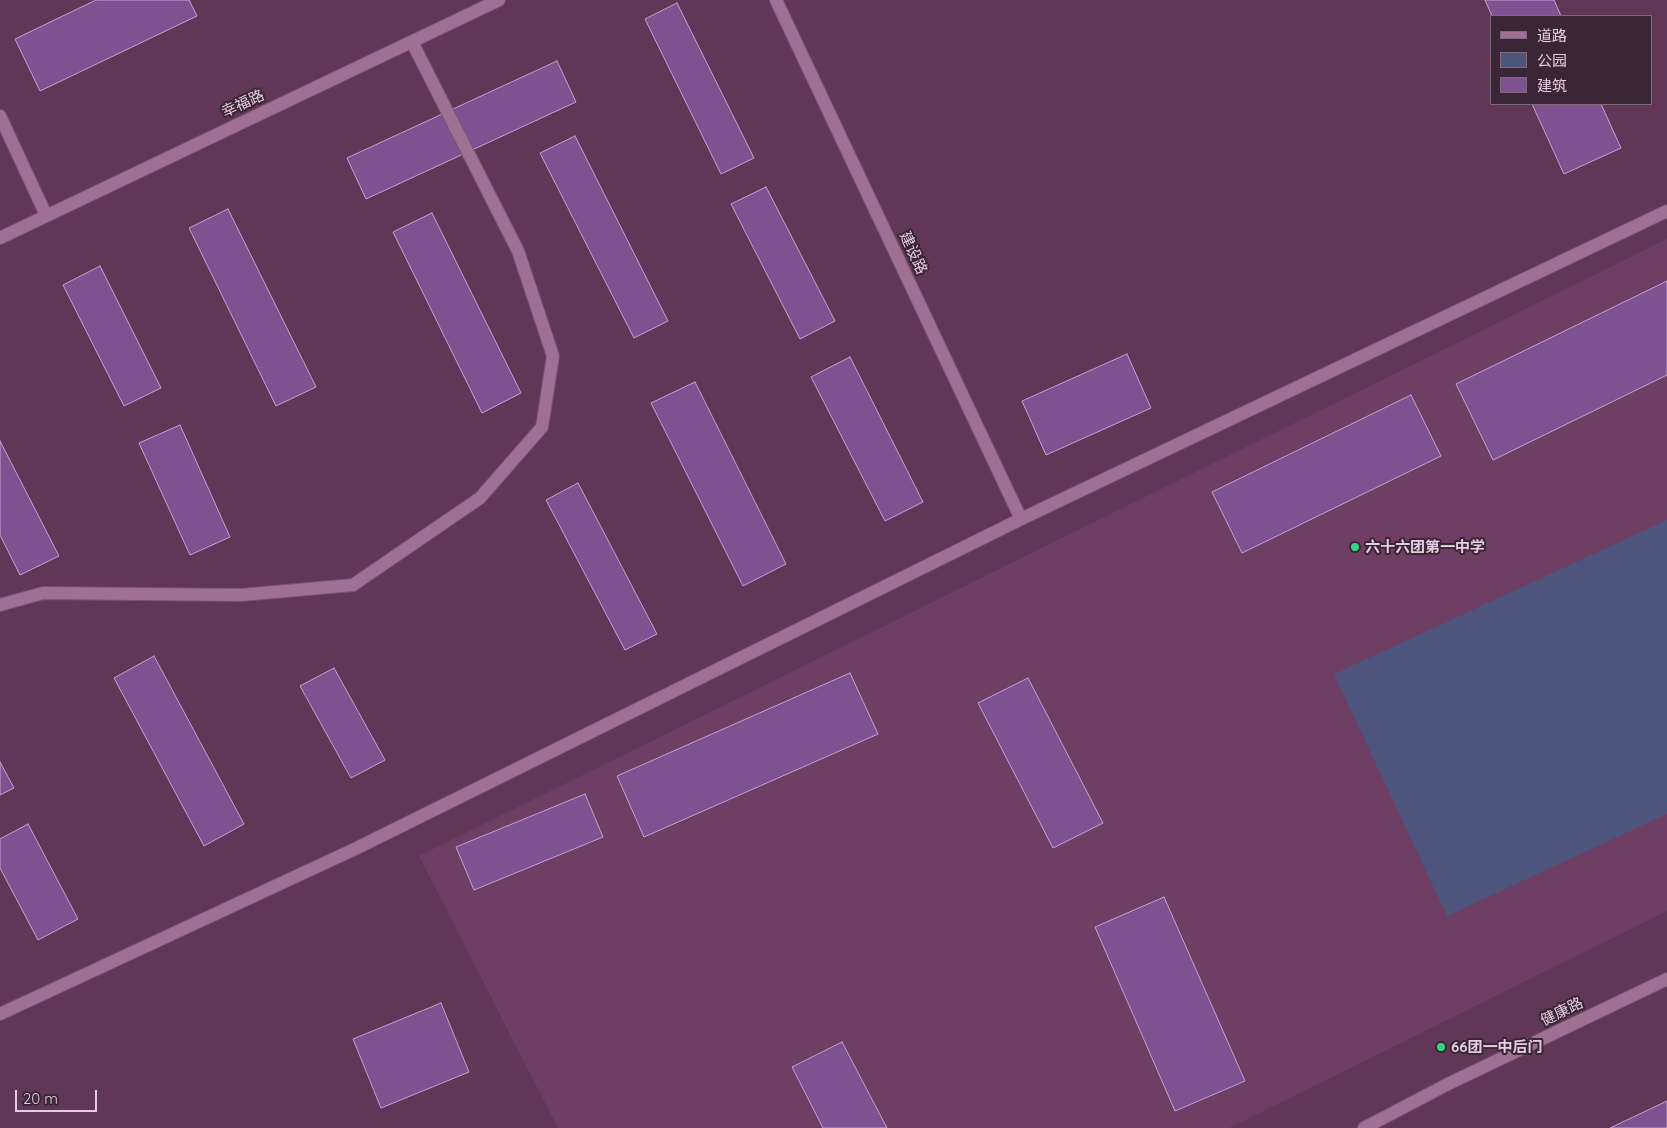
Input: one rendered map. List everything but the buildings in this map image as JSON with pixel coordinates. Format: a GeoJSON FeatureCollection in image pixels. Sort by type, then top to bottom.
{"type":"FeatureCollection","features":[{"type":"Feature","properties":{"kind":"street","name":"幸福路"},"geometry":{"type":"LineString","coordinates":[[0,238],[499,0]]}},
{"type":"Feature","properties":{"kind":"street","name":"建设路"},"geometry":{"type":"LineString","coordinates":[[776,0],[1021,519]]}},
{"type":"Feature","properties":{"kind":"street"},"geometry":{"type":"LineString","coordinates":[[0,605],[43,593],[241,595],[353,585],[480,498],[542,427],[553,356],[521,260],[412,42]]}},
{"type":"Feature","properties":{"kind":"street"},"geometry":{"type":"LineString","coordinates":[[0,116],[46,215]]}},
{"type":"Feature","properties":{"kind":"street"},"geometry":{"type":"LineString","coordinates":[[0,1014],[357,848],[1021,519],[1667,211]]}},
{"type":"Feature","properties":{"kind":"street","name":"健康路"},"geometry":{"type":"LineString","coordinates":[[1364,1128],[1448,1084],[1667,979]]}},
{"type":"Feature","properties":{"kind":"shaded area","name":"六十六团第一中学"},"geometry":{"type":"Polygon","coordinates":[[[1667,239],[1667,911],[1229,1128],[558,1128],[419,856],[1667,239]]]}},
{"type":"Feature","properties":{"kind":"green space"},"geometry":{"type":"Polygon","coordinates":[[[1667,520],[1667,814],[1447,916],[1334,674],[1667,520]]]}},
{"type":"Feature","properties":{"kind":"place","name":"六十六团第一中学"},"geometry":{"type":"Point","coordinates":[1355,547]}},
{"type":"Feature","properties":{"kind":"place","name":"66团一中后门"},"geometry":{"type":"Point","coordinates":[1441,1047]}}]}
